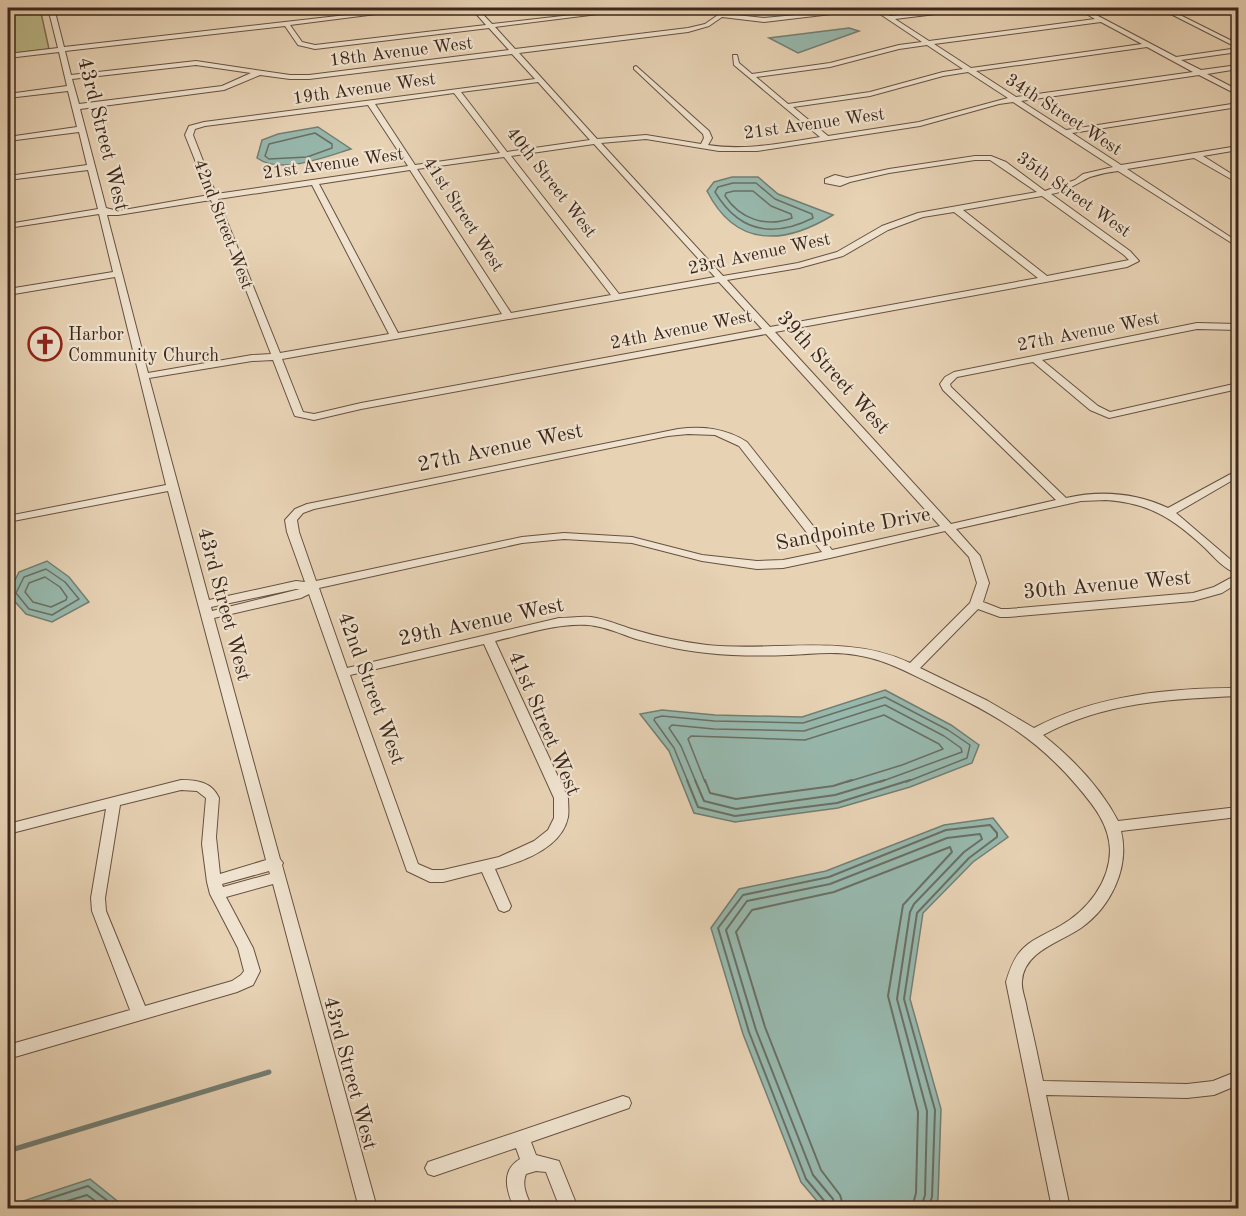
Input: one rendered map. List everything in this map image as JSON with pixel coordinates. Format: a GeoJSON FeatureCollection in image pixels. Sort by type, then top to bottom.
{"type":"FeatureCollection","features":[{"type":"Feature","properties":{"kind":"street","name":"43rd Street West"},"geometry":{"type":"LineString","coordinates":[[51,8],[172,487],[278,870],[368,1209]]}},
{"type":"Feature","properties":{"kind":"street"},"geometry":{"type":"LineString","coordinates":[[8,56],[420,8]]}},
{"type":"Feature","properties":{"kind":"street","name":"39th Street West"},"geometry":{"type":"LineString","coordinates":[[474,8],[974,556],[981,572],[982,587],[976,604]]}},
{"type":"Feature","properties":{"kind":"street"},"geometry":{"type":"LineString","coordinates":[[286,23],[300,44],[315,47],[643,8]]}},
{"type":"Feature","properties":{"kind":"street","name":"18th Avenue West"},"geometry":{"type":"LineString","coordinates":[[69,77],[196,63],[290,77],[309,77],[699,28],[731,8]]}},
{"type":"Feature","properties":{"kind":"street"},"geometry":{"type":"LineString","coordinates":[[721,15],[764,20],[865,8]]}},
{"type":"Feature","properties":{"kind":"street","name":"34th Street West"},"geometry":{"type":"LineString","coordinates":[[874,8],[1239,245]]}},
{"type":"Feature","properties":{"kind":"street"},"geometry":{"type":"LineString","coordinates":[[889,18],[969,8]]}},
{"type":"Feature","properties":{"kind":"street"},"geometry":{"type":"LineString","coordinates":[[1079,8],[1239,93]]}},
{"type":"Feature","properties":{"kind":"street"},"geometry":{"type":"LineString","coordinates":[[1161,8],[1239,48]]}},
{"type":"Feature","properties":{"kind":"street"},"geometry":{"type":"LineString","coordinates":[[751,76],[830,65],[876,52],[1103,20]]}},
{"type":"Feature","properties":{"kind":"street"},"geometry":{"type":"LineString","coordinates":[[787,106],[870,94],[930,77],[1149,45]]}},
{"type":"Feature","properties":{"kind":"street"},"geometry":{"type":"LineString","coordinates":[[1175,59],[1239,48]]}},
{"type":"Feature","properties":{"kind":"street"},"geometry":{"type":"LineString","coordinates":[[735,56],[736,64],[827,139]]}},
{"type":"Feature","properties":{"kind":"street","name":"21st Avenue West"},"geometry":{"type":"LineString","coordinates":[[8,226],[103,212],[118,213],[194,202],[213,196],[596,141],[646,137],[704,147],[751,149],[920,124],[986,105],[1239,67]]}},
{"type":"Feature","properties":{"kind":"street"},"geometry":{"type":"LineString","coordinates":[[636,68],[706,133],[708,138],[704,147]]}},
{"type":"Feature","properties":{"kind":"street"},"geometry":{"type":"LineString","coordinates":[[76,107],[224,88],[260,72]]}},
{"type":"Feature","properties":{"kind":"street","name":"19th Avenue West"},"geometry":{"type":"LineString","coordinates":[[192,128],[204,124],[540,80]]}},
{"type":"Feature","properties":{"kind":"street"},"geometry":{"type":"LineString","coordinates":[[8,96],[72,88]]}},
{"type":"Feature","properties":{"kind":"street","name":"40th Street West"},"geometry":{"type":"LineString","coordinates":[[456,91],[617,297]]}},
{"type":"Feature","properties":{"kind":"street","name":"41st Street West"},"geometry":{"type":"LineString","coordinates":[[370,102],[508,316]]}},
{"type":"Feature","properties":{"kind":"street"},"geometry":{"type":"LineString","coordinates":[[1066,132],[1239,105]]}},
{"type":"Feature","properties":{"kind":"street","name":"42nd Street West"},"geometry":{"type":"LineString","coordinates":[[192,128],[189,135],[275,357],[299,414],[304,416]]}},
{"type":"Feature","properties":{"kind":"street"},"geometry":{"type":"LineString","coordinates":[[8,139],[82,129]]}},
{"type":"Feature","properties":{"kind":"street","name":"23rd Avenue West"},"geometry":{"type":"LineString","coordinates":[[146,380],[253,364],[275,357],[722,279],[823,259],[849,249],[898,222],[955,208],[1067,188],[1093,174],[1120,168],[1239,148]]}},
{"type":"Feature","properties":{"kind":"street"},"geometry":{"type":"LineString","coordinates":[[1196,155],[1239,181]]}},
{"type":"Feature","properties":{"kind":"street","name":"35th Street West"},"geometry":{"type":"LineString","coordinates":[[847,180],[975,158],[991,158],[1127,252],[1135,261]]}},
{"type":"Feature","properties":{"kind":"street"},"geometry":{"type":"LineString","coordinates":[[8,178],[91,167]]}},
{"type":"Feature","properties":{"kind":"street"},"geometry":{"type":"LineString","coordinates":[[314,182],[395,336]]}},
{"type":"Feature","properties":{"kind":"street"},"geometry":{"type":"LineString","coordinates":[[955,208],[1044,278]]}},
{"type":"Feature","properties":{"kind":"street","name":"24th Avenue West"},"geometry":{"type":"LineString","coordinates":[[304,416],[314,417],[361,406],[1135,261]]}},
{"type":"Feature","properties":{"kind":"street"},"geometry":{"type":"LineString","coordinates":[[8,292],[119,274]]}},
{"type":"Feature","properties":{"kind":"street","name":"27th Avenue West"},"geometry":{"type":"LineString","coordinates":[[1063,501],[946,388],[946,381],[954,375],[1197,326],[1239,327]]}},
{"type":"Feature","properties":{"kind":"street"},"geometry":{"type":"LineString","coordinates":[[1035,359],[1094,408],[1109,415],[1239,386]]}},
{"type":"Feature","properties":{"kind":"street","name":"27th Avenue West"},"geometry":{"type":"LineString","coordinates":[[295,514],[311,506],[668,433],[702,429],[730,436],[743,444],[830,555]]}},
{"type":"Feature","properties":{"kind":"street"},"geometry":{"type":"LineString","coordinates":[[1168,513],[1239,473]]}},
{"type":"Feature","properties":{"kind":"street"},"geometry":{"type":"LineString","coordinates":[[8,519],[172,487]]}},
{"type":"Feature","properties":{"kind":"street","name":"Sandpointe Drive"},"geometry":{"type":"LineString","coordinates":[[207,609],[301,594],[312,586],[522,540],[564,536],[626,539],[702,558],[739,563],[783,564],[1063,501],[1090,497],[1112,497],[1142,502],[1168,513],[1239,571]]}},
{"type":"Feature","properties":{"kind":"street","name":"42nd Street West"},"geometry":{"type":"LineString","coordinates":[[295,514],[291,520],[293,532],[412,867],[421,873],[443,876],[486,864]]}},
{"type":"Feature","properties":{"kind":"street","name":"30th Avenue West"},"geometry":{"type":"LineString","coordinates":[[976,604],[1000,614],[1193,597],[1218,590],[1239,578]]}},
{"type":"Feature","properties":{"kind":"street"},"geometry":{"type":"LineString","coordinates":[[976,604],[911,669],[999,712],[1033,734],[1071,769],[1096,799],[1113,827],[1116,843],[1112,883],[1102,898],[1077,924],[1027,953],[1017,970],[1015,991],[1061,1209]]}},
{"type":"Feature","properties":{"kind":"street","name":"29th Avenue West"},"geometry":{"type":"LineString","coordinates":[[342,673],[559,622],[581,620],[602,623],[648,638],[706,649],[765,652],[839,649],[858,651],[896,661],[911,669]]}},
{"type":"Feature","properties":{"kind":"street","name":"41st Street West"},"geometry":{"type":"LineString","coordinates":[[486,864],[533,850],[554,833],[560,823],[563,806],[488,639]]}},
{"type":"Feature","properties":{"kind":"street"},"geometry":{"type":"LineString","coordinates":[[1033,734],[1053,722],[1101,706],[1200,694],[1239,692]]}},
{"type":"Feature","properties":{"kind":"street"},"geometry":{"type":"LineString","coordinates":[[8,829],[181,785],[192,785],[208,792],[213,802],[210,849],[216,888],[245,946],[252,971],[247,980],[237,986],[8,1052]]}},
{"type":"Feature","properties":{"kind":"street"},"geometry":{"type":"LineString","coordinates":[[114,802],[98,898],[99,911],[140,1014]]}},
{"type":"Feature","properties":{"kind":"street"},"geometry":{"type":"LineString","coordinates":[[1113,827],[1239,812]]}},
{"type":"Feature","properties":{"kind":"street"},"geometry":{"type":"LineString","coordinates":[[486,864],[504,906]]}},
{"type":"Feature","properties":{"kind":"street"},"geometry":{"type":"LineString","coordinates":[[216,888],[278,870]]}},
{"type":"Feature","properties":{"kind":"street"},"geometry":{"type":"LineString","coordinates":[[1035,1088],[1187,1091],[1214,1088],[1239,1078]]}},
{"type":"Feature","properties":{"kind":"street"},"geometry":{"type":"LineString","coordinates":[[434,1168],[623,1103]]}},
{"type":"Feature","properties":{"kind":"street"},"geometry":{"type":"LineString","coordinates":[[521,1138],[530,1163]]}},
{"type":"Feature","properties":{"kind":"street"},"geometry":{"type":"LineString","coordinates":[[523,1209],[514,1182],[524,1165],[530,1163],[548,1164],[553,1167],[569,1209]]}},
{"type":"Feature","properties":{"kind":"shaded area"},"geometry":{"type":"Polygon","coordinates":[[[8,8],[40,8],[49,49],[8,54],[8,8]]]}},
{"type":"Feature","properties":{"kind":"water"},"geometry":{"type":"Polygon","coordinates":[[[849,28],[859,31],[798,53],[769,38],[849,28]]]}},
{"type":"Feature","properties":{"kind":"water"},"geometry":{"type":"Polygon","coordinates":[[[318,127],[351,149],[290,165],[267,163],[257,158],[262,140],[278,134],[318,127]]]}},
{"type":"Feature","properties":{"kind":"water"},"geometry":{"type":"Polygon","coordinates":[[[732,177],[758,177],[778,194],[833,215],[797,232],[779,236],[762,236],[747,232],[732,223],[719,210],[707,191],[714,182],[732,177]]]}},
{"type":"Feature","properties":{"kind":"water"},"geometry":{"type":"Polygon","coordinates":[[[47,561],[69,577],[89,602],[52,622],[26,614],[8,594],[19,572],[47,561]]]}},
{"type":"Feature","properties":{"kind":"water"},"geometry":{"type":"Polygon","coordinates":[[[885,690],[951,725],[979,745],[972,763],[910,787],[838,808],[735,822],[694,813],[669,751],[640,714],[662,710],[715,715],[802,717],[885,690]]]}},
{"type":"Feature","properties":{"kind":"water"},"geometry":{"type":"Polygon","coordinates":[[[993,818],[1008,837],[973,862],[923,913],[910,999],[941,1109],[938,1199],[933,1208],[823,1208],[801,1182],[743,1034],[711,928],[739,889],[826,871],[944,825],[993,818]]]}},
{"type":"Feature","properties":{"kind":"water"},"geometry":{"type":"Polygon","coordinates":[[[90,1179],[126,1208],[8,1208],[8,1206],[90,1179]]]}},
{"type":"Feature","properties":{"kind":"waterway"},"geometry":{"type":"LineString","coordinates":[[8,1151],[269,1072]]}},
{"type":"Feature","properties":{"kind":"place","name":"Harbor Community Church"},"geometry":{"type":"Point","coordinates":[45,344]}}]}
